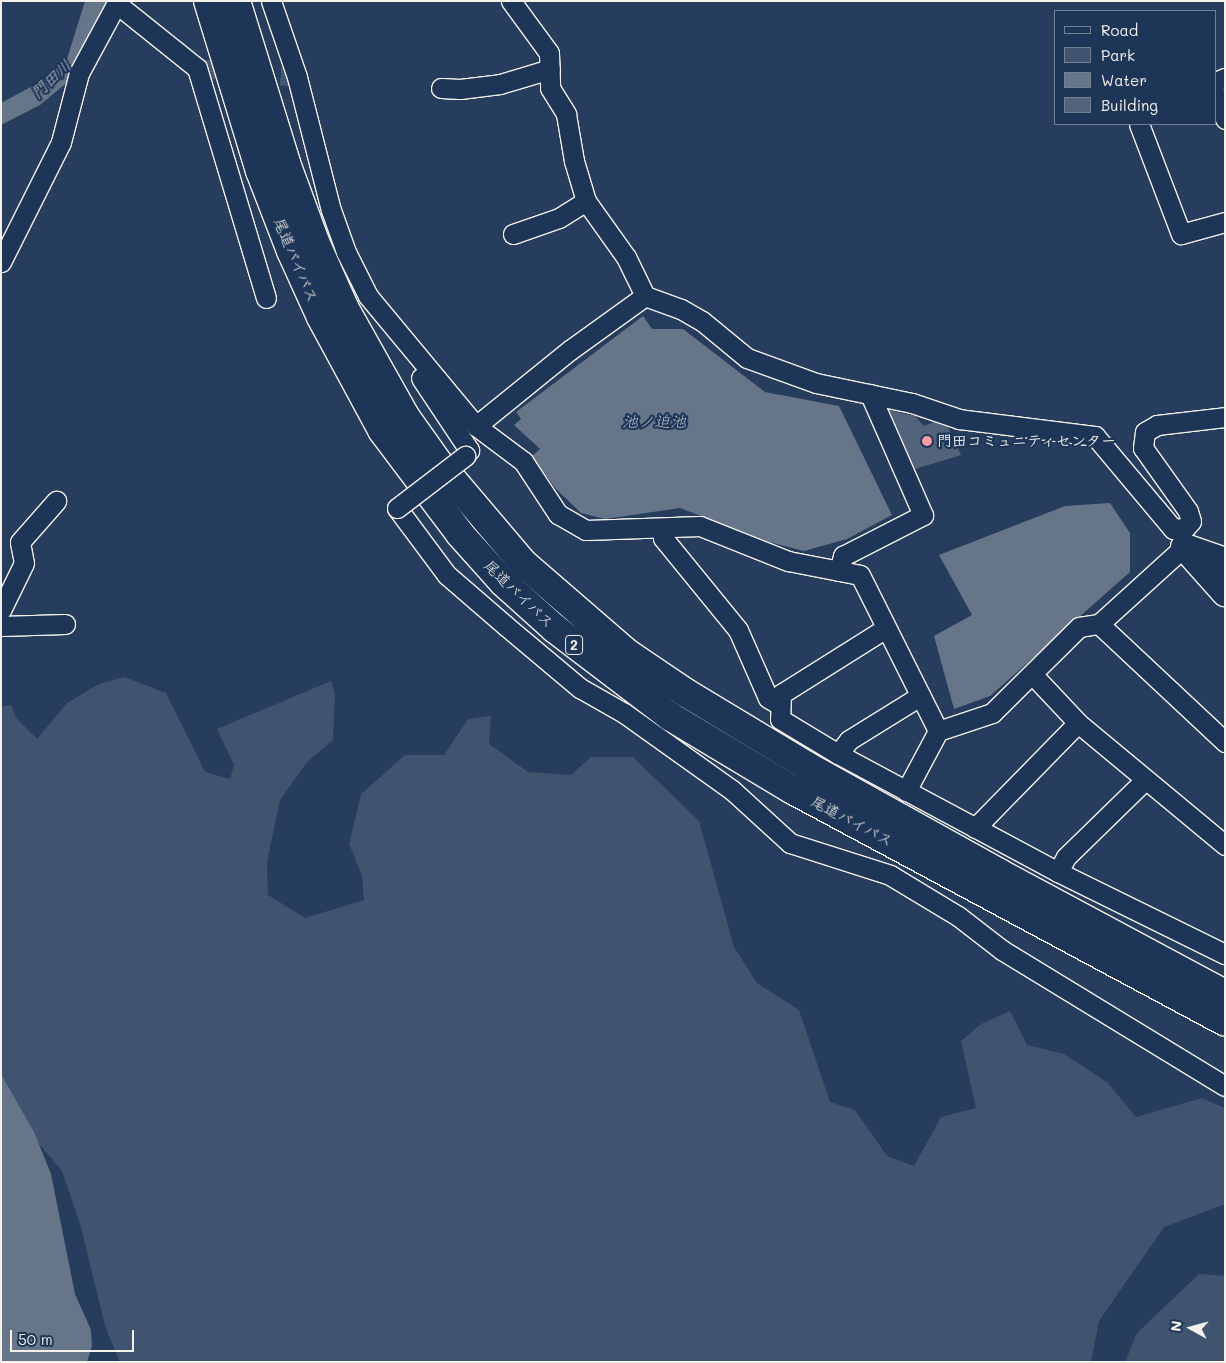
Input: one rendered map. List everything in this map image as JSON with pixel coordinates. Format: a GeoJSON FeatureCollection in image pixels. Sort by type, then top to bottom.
{"type":"FeatureCollection","features":[{"type":"Feature","properties":{"kind":"highway","name":"尾道バイパス"},"geometry":{"type":"LineString","coordinates":[[208,1],[260,171],[290,251],[330,334],[382,430],[417,480],[504,582],[554,628],[671,717],[793,790],[1225,1022]]}},
{"type":"Feature","properties":{"kind":"highway","name":"尾道バイパス"},"geometry":{"type":"LineString","coordinates":[[236,1],[286,163],[315,242],[345,309],[405,416],[482,518],[523,563],[627,653],[686,693],[807,766],[998,873],[1225,994]]}},
{"type":"Feature","properties":{"kind":"highway"},"geometry":{"type":"LineString","coordinates":[[998,873],[1225,976]]}},
{"type":"Feature","properties":{"kind":"highway"},"geometry":{"type":"LineString","coordinates":[[1169,992],[1225,1029]]}},
{"type":"Feature","properties":{"kind":"street"},"geometry":{"type":"LineString","coordinates":[[271,1],[297,77],[330,210],[346,252],[368,296],[398,335],[476,426],[523,462],[558,514],[586,530],[700,526],[788,561],[860,576],[938,731]]}},
{"type":"Feature","properties":{"kind":"street"},"geometry":{"type":"LineString","coordinates":[[511,1],[549,53],[550,88],[566,114],[574,161],[586,201],[626,257],[645,296],[682,309],[702,321],[747,358],[816,383],[912,403],[959,419],[1095,436],[1174,529],[1185,528],[1191,520],[1188,511],[1143,448],[1145,432],[1157,425],[1225,417]]}},
{"type":"Feature","properties":{"kind":"street"},"geometry":{"type":"LineString","coordinates":[[1,262],[61,142],[80,73],[117,3],[197,68],[266,298]]}},
{"type":"Feature","properties":{"kind":"street"},"geometry":{"type":"LineString","coordinates":[[441,88],[460,89],[500,84],[550,68]]}},
{"type":"Feature","properties":{"kind":"street"},"geometry":{"type":"LineString","coordinates":[[1216,96],[1225,119]]}},
{"type":"Feature","properties":{"kind":"street"},"geometry":{"type":"LineString","coordinates":[[1138,125],[1181,234],[1225,222]]}},
{"type":"Feature","properties":{"kind":"street"},"geometry":{"type":"LineString","coordinates":[[513,234],[559,218],[586,201]]}},
{"type":"Feature","properties":{"kind":"street"},"geometry":{"type":"LineString","coordinates":[[476,426],[540,373],[645,296]]}},
{"type":"Feature","properties":{"kind":"street"},"geometry":{"type":"LineString","coordinates":[[398,335],[396,343],[469,450],[465,456],[397,508],[447,575],[580,688],[624,713],[732,790],[790,843],[890,875],[958,916],[1002,950],[1225,1086]]}},
{"type":"Feature","properties":{"kind":"street"},"geometry":{"type":"LineString","coordinates":[[839,571],[843,556],[924,516],[870,394]]}},
{"type":"Feature","properties":{"kind":"street"},"geometry":{"type":"LineString","coordinates":[[1,610],[24,563],[20,542],[56,501]]}},
{"type":"Feature","properties":{"kind":"street"},"geometry":{"type":"LineString","coordinates":[[663,528],[663,538],[738,630],[768,698],[780,705]]}},
{"type":"Feature","properties":{"kind":"street"},"geometry":{"type":"LineString","coordinates":[[1184,547],[1225,561]]}},
{"type":"Feature","properties":{"kind":"street"},"geometry":{"type":"LineString","coordinates":[[1184,547],[1225,594]]}},
{"type":"Feature","properties":{"kind":"street"},"geometry":{"type":"LineString","coordinates":[[906,791],[938,731],[992,714],[1078,627],[1099,624],[1184,547]]}},
{"type":"Feature","properties":{"kind":"street"},"geometry":{"type":"LineString","coordinates":[[1,626],[65,624]]}},
{"type":"Feature","properties":{"kind":"street"},"geometry":{"type":"LineString","coordinates":[[1099,624],[1225,742]]}},
{"type":"Feature","properties":{"kind":"street"},"geometry":{"type":"LineString","coordinates":[[886,628],[781,694],[780,719],[838,754],[1058,872],[1225,954]]}},
{"type":"Feature","properties":{"kind":"street"},"geometry":{"type":"LineString","coordinates":[[1032,674],[1078,723],[1144,780],[1225,845]]}},
{"type":"Feature","properties":{"kind":"street"},"geometry":{"type":"LineString","coordinates":[[838,754],[848,740],[920,696]]}},
{"type":"Feature","properties":{"kind":"street"},"geometry":{"type":"LineString","coordinates":[[975,828],[1078,723]]}},
{"type":"Feature","properties":{"kind":"street"},"geometry":{"type":"LineString","coordinates":[[1058,872],[1066,857],[1144,780]]}},
{"type":"Feature","properties":{"kind":"green space"},"geometry":{"type":"Polygon","coordinates":[[[124,677],[166,693],[205,772],[230,779],[234,765],[217,729],[331,681],[335,694],[333,740],[307,762],[280,800],[267,862],[268,895],[305,918],[364,900],[362,875],[349,844],[361,794],[405,755],[444,755],[468,719],[491,716],[489,744],[528,772],[571,775],[591,757],[633,757],[699,821],[734,947],[757,983],[799,1010],[830,1102],[855,1110],[887,1156],[914,1166],[941,1117],[976,1108],[961,1041],[981,1024],[1010,1011],[1027,1045],[1064,1054],[1107,1082],[1136,1117],[1202,1098],[1225,1108],[1225,1204],[1164,1227],[1099,1321],[1091,1362],[120,1362],[105,1326],[81,1227],[62,1171],[39,1144],[1,1074],[1,707],[11,705],[17,719],[37,739],[67,703],[99,684],[124,677]]]}},
{"type":"Feature","properties":{"kind":"green space"},"geometry":{"type":"Polygon","coordinates":[[[1199,1274],[1225,1276],[1225,1362],[1125,1362],[1137,1333],[1199,1274]]]}},
{"type":"Feature","properties":{"kind":"water","name":"門田川"},"geometry":{"type":"Polygon","coordinates":[[[85,1],[109,1],[70,80],[40,105],[1,125],[1,103],[42,81],[67,59],[85,1]]]}},
{"type":"Feature","properties":{"kind":"water","name":"池ノ迫池"},"geometry":{"type":"Polygon","coordinates":[[[643,316],[652,329],[683,329],[765,392],[839,406],[892,515],[847,539],[804,551],[769,542],[680,508],[605,519],[581,513],[556,489],[532,456],[540,449],[514,425],[521,419],[516,412],[643,316]]]}},
{"type":"Feature","properties":{"kind":"water"},"geometry":{"type":"Polygon","coordinates":[[[1110,503],[1130,533],[1130,572],[990,696],[954,709],[934,636],[972,615],[939,555],[1065,506],[1110,503]]]}},
{"type":"Feature","properties":{"kind":"water"},"geometry":{"type":"Polygon","coordinates":[[[1,1074],[34,1132],[51,1174],[75,1294],[91,1330],[92,1346],[87,1362],[1,1362],[1,1074]]]}},
{"type":"Feature","properties":{"kind":"building","name":"門田コミュニティセンター"},"geometry":{"type":"Polygon","coordinates":[[[889,410],[915,416],[924,426],[934,422],[948,427],[961,455],[915,469],[889,410]]]}},
{"type":"Feature","properties":{"kind":"tunnel"},"geometry":{"type":"LineString","coordinates":[[197,68],[297,77]]}},
{"type":"Feature","properties":{"kind":"place","name":"門田コミュニティセンター"},"geometry":{"type":"Point","coordinates":[927,441]}}]}
